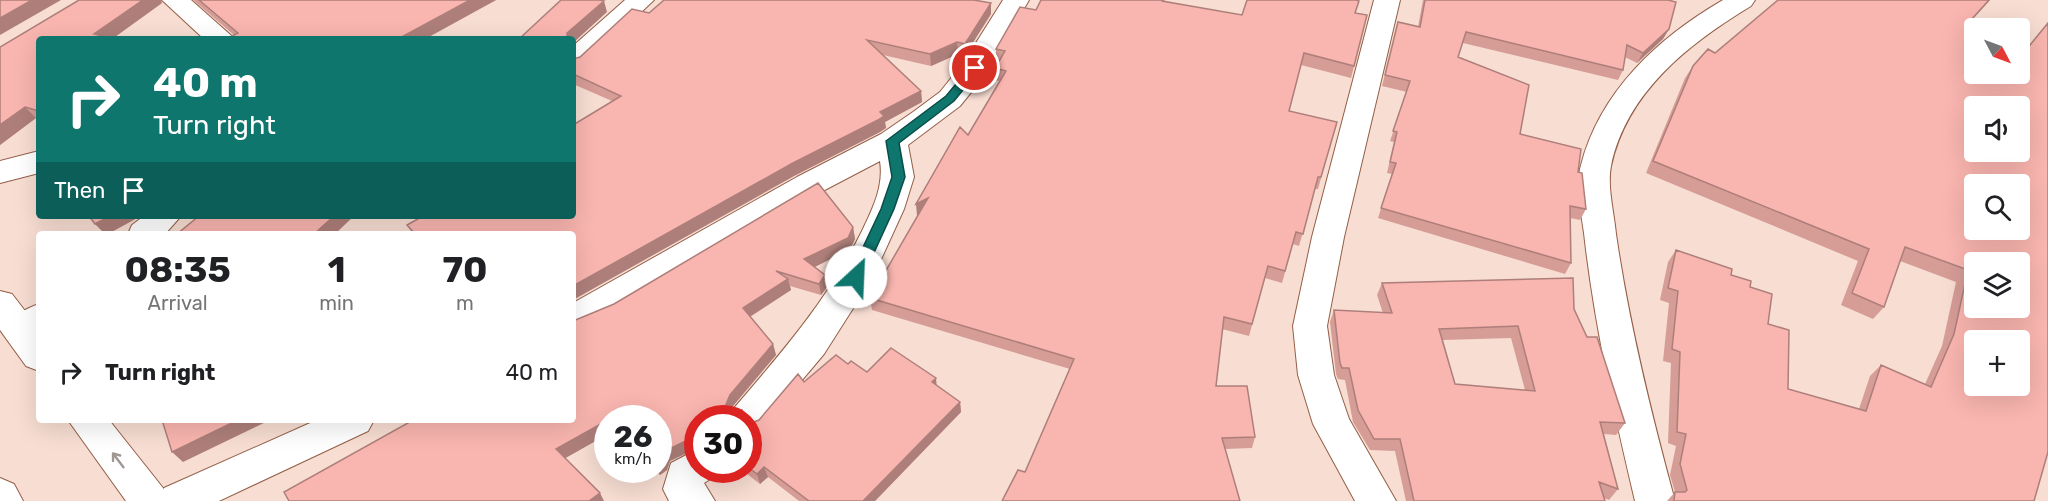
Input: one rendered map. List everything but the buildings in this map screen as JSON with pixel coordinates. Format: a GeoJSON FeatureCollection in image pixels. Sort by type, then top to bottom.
{"type":"FeatureCollection","features":[{"type":"Feature","properties":{"kind":"main road"},"geometry":{"type":"LineString","coordinates":[[175,0],[217,36]]}},
{"type":"Feature","properties":{"kind":"main road"},"geometry":{"type":"LineString","coordinates":[[576,58],[641,0]]}},
{"type":"Feature","properties":{"kind":"main road"},"geometry":{"type":"LineString","coordinates":[[576,317],[606,303],[808,185],[892,141],[950,99],[975,68],[1016,0]]}},
{"type":"Feature","properties":{"kind":"main road"},"geometry":{"type":"LineString","coordinates":[[1654,501],[1602,255],[1595,168],[1607,129],[1630,92],[1661,56],[1710,17],[1742,0]]}},
{"type":"Feature","properties":{"kind":"main road"},"geometry":{"type":"LineString","coordinates":[[1376,501],[1332,424],[1316,375],[1310,326],[1378,4]]}},
{"type":"Feature","properties":{"kind":"main road"},"geometry":{"type":"LineString","coordinates":[[759,405],[811,345],[856,277],[888,209],[898,177],[892,141]]}},
{"type":"Feature","properties":{"kind":"main road"},"geometry":{"type":"LineString","coordinates":[[0,172],[36,163]]}},
{"type":"Feature","properties":{"kind":"main road"},"geometry":{"type":"LineString","coordinates":[[148,231],[162,219]]}},
{"type":"Feature","properties":{"kind":"main road"},"geometry":{"type":"LineString","coordinates":[[0,304],[33,335]]}},
{"type":"Feature","properties":{"kind":"main road"},"geometry":{"type":"LineString","coordinates":[[89,423],[149,501]]}},
{"type":"Feature","properties":{"kind":"main road"},"geometry":{"type":"LineString","coordinates":[[178,501],[348,423]]}},
{"type":"Feature","properties":{"kind":"main road"},"geometry":{"type":"LineString","coordinates":[[684,482],[683,489],[695,501]]}},
{"type":"Feature","properties":{"kind":"main road"},"geometry":{"type":"LineString","coordinates":[[0,496],[3,501]]}},
{"type":"Feature","properties":{"kind":"route"},"geometry":{"type":"LineString","coordinates":[[856,277],[888,209],[898,177],[892,141],[950,99],[975,68]]}}]}
